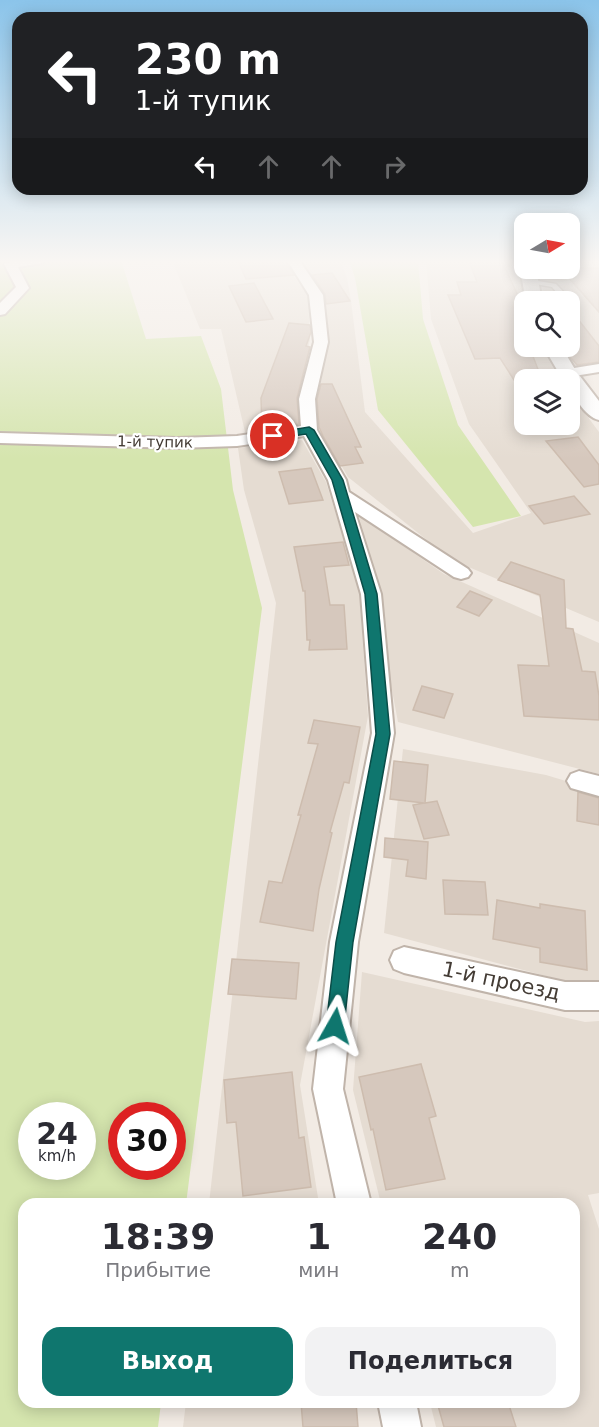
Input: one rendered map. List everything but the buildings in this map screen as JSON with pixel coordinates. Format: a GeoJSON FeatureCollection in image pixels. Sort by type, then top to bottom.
{"type":"FeatureCollection","features":[{"type":"Feature","properties":{"kind":"street"},"geometry":{"type":"LineString","coordinates":[[319,327],[321,342],[307,399],[309,430],[337,480],[371,594],[383,734],[344,942],[328,1089],[353,1198]]}},
{"type":"Feature","properties":{"kind":"street"},"geometry":{"type":"LineString","coordinates":[[580,371],[599,369]]}},
{"type":"Feature","properties":{"kind":"street"},"geometry":{"type":"LineString","coordinates":[[580,389],[599,414]]}},
{"type":"Feature","properties":{"kind":"street","name":"1-й тупик"},"geometry":{"type":"LineString","coordinates":[[0,438],[177,443],[237,441],[309,430]]}},
{"type":"Feature","properties":{"kind":"street"},"geometry":{"type":"LineString","coordinates":[[342,495],[461,573]]}},
{"type":"Feature","properties":{"kind":"street","name":"1-й проезд"},"geometry":{"type":"LineString","coordinates":[[405,960],[565,996],[599,996]]}},
{"type":"Feature","properties":{"kind":"street"},"geometry":{"type":"LineString","coordinates":[[398,1408],[402,1427]]}},
{"type":"Feature","properties":{"kind":"shaded area"},"geometry":{"type":"Polygon","coordinates":[[[199,327],[309,327],[310,340],[295,395],[295,427],[245,432],[221,329],[200,329],[199,327]]]}},
{"type":"Feature","properties":{"kind":"shaded area"},"geometry":{"type":"Polygon","coordinates":[[[327,327],[354,327],[365,412],[473,533],[531,513],[469,424],[434,327],[514,327],[514,357],[547,357],[554,369],[514,369],[514,435],[580,435],[580,406],[599,432],[599,622],[452,560],[348,477],[321,431],[318,398],[328,343],[327,327]]]}},
{"type":"Feature","properties":{"kind":"shaded area"},"geometry":{"type":"Polygon","coordinates":[[[580,327],[599,327],[599,364],[573,368],[566,357],[580,357],[580,327]]]}},
{"type":"Feature","properties":{"kind":"shaded area"},"geometry":{"type":"Polygon","coordinates":[[[302,440],[326,482],[359,589],[368,716],[300,1085],[318,1198],[210,1198],[276,603],[244,490],[238,448],[302,440]]]}},
{"type":"Feature","properties":{"kind":"shaded area"},"geometry":{"type":"Polygon","coordinates":[[[359,515],[444,574],[599,643],[599,774],[398,722],[359,515]]]}},
{"type":"Feature","properties":{"kind":"shaded area"},"geometry":{"type":"Polygon","coordinates":[[[403,749],[546,775],[599,791],[599,980],[565,981],[384,933],[403,749]]]}},
{"type":"Feature","properties":{"kind":"shaded area"},"geometry":{"type":"Polygon","coordinates":[[[362,972],[585,1022],[599,1021],[599,1193],[588,1195],[599,1229],[599,1427],[436,1427],[431,1408],[580,1408],[580,1198],[380,1198],[353,1090],[362,972]]]}},
{"type":"Feature","properties":{"kind":"shaded area"},"geometry":{"type":"Polygon","coordinates":[[[185,1408],[351,1408],[354,1427],[183,1427],[185,1408]]]}},
{"type":"Feature","properties":{"kind":"green space"},"geometry":{"type":"Polygon","coordinates":[[[0,327],[142,327],[146,339],[201,336],[221,389],[233,490],[262,608],[187,1198],[18,1198],[18,1408],[160,1408],[158,1427],[0,1427],[0,327]]]}},
{"type":"Feature","properties":{"kind":"green space"},"geometry":{"type":"Polygon","coordinates":[[[363,327],[426,327],[458,425],[521,516],[473,527],[378,410],[363,327]]]}},
{"type":"Feature","properties":{"kind":"route"},"geometry":{"type":"LineString","coordinates":[[273,436],[309,430],[337,480],[371,594],[383,734],[344,942],[335,1026]]}}]}
